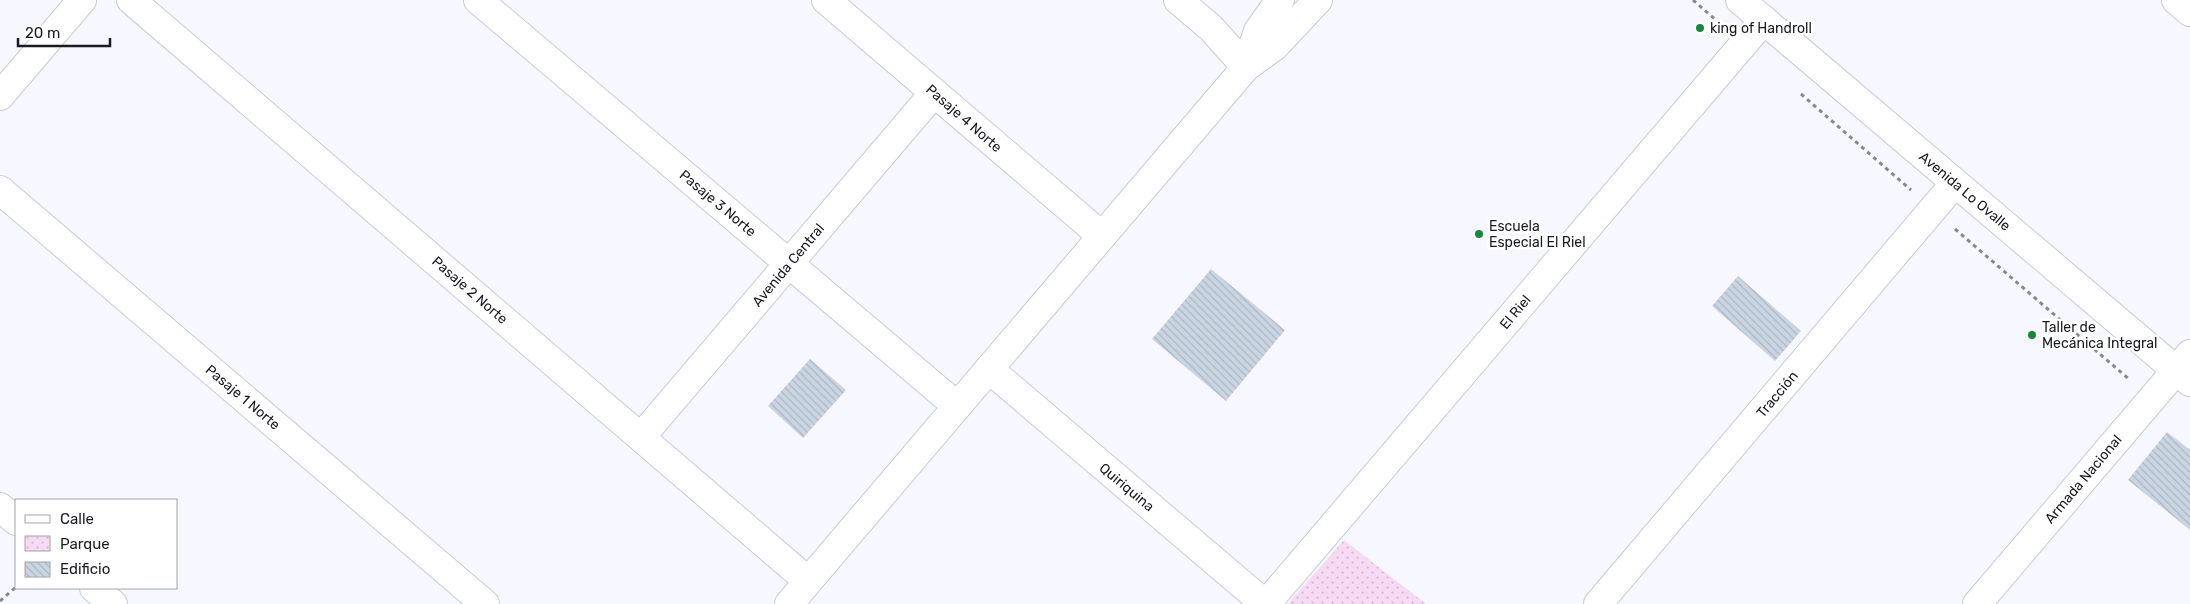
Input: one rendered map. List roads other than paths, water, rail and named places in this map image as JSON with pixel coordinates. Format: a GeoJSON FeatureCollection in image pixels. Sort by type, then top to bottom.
{"type":"FeatureCollection","features":[{"type":"Feature","properties":{"kind":"street"},"geometry":{"type":"LineString","coordinates":[[0,96],[82,0]]}},
{"type":"Feature","properties":{"kind":"street","name":"Pasaje 2 Norte"},"geometry":{"type":"LineString","coordinates":[[131,0],[808,581]]}},
{"type":"Feature","properties":{"kind":"street","name":"Pasaje 3 Norte"},"geometry":{"type":"LineString","coordinates":[[478,0],[957,406]]}},
{"type":"Feature","properties":{"kind":"street","name":"Pasaje 4 Norte"},"geometry":{"type":"LineString","coordinates":[[826,0],[1102,236]]}},
{"type":"Feature","properties":{"kind":"street"},"geometry":{"type":"LineString","coordinates":[[1178,0],[1211,28],[1246,67]]}},
{"type":"Feature","properties":{"kind":"street"},"geometry":{"type":"LineString","coordinates":[[1246,67],[1258,31],[1280,0]]}},
{"type":"Feature","properties":{"kind":"street"},"geometry":{"type":"LineString","coordinates":[[789,604],[1246,67],[1275,46],[1318,0]]}},
{"type":"Feature","properties":{"kind":"street","name":"Avenida Lo Ovalle"},"geometry":{"type":"LineString","coordinates":[[1740,0],[1956,183],[2185,369]]}},
{"type":"Feature","properties":{"kind":"street"},"geometry":{"type":"LineString","coordinates":[[2176,0],[2190,12]]}},
{"type":"Feature","properties":{"kind":"street","name":"El Riel"},"geometry":{"type":"LineString","coordinates":[[1266,604],[1764,20]]}},
{"type":"Feature","properties":{"kind":"street","name":"Avenida Central"},"geometry":{"type":"LineString","coordinates":[[641,437],[934,93]]}},
{"type":"Feature","properties":{"kind":"street","name":"Tracción"},"geometry":{"type":"LineString","coordinates":[[1598,604],[1956,183]]}},
{"type":"Feature","properties":{"kind":"street","name":"Pasaje 1 Norte"},"geometry":{"type":"LineString","coordinates":[[0,190],[485,604]]}},
{"type":"Feature","properties":{"kind":"street","name":"Quiriquina"},"geometry":{"type":"LineString","coordinates":[[989,369],[1266,604]]}},
{"type":"Feature","properties":{"kind":"street","name":"Armada Nacional"},"geometry":{"type":"LineString","coordinates":[[1976,604],[2185,369]]}},
{"type":"Feature","properties":{"kind":"street"},"geometry":{"type":"LineString","coordinates":[[0,507],[15,520]]}},
{"type":"Feature","properties":{"kind":"street"},"geometry":{"type":"LineString","coordinates":[[95,589],[113,604]]}},
{"type":"Feature","properties":{"kind":"place","name":"king of Handroll"},"geometry":{"type":"Point","coordinates":[1700,28]}},
{"type":"Feature","properties":{"kind":"place","name":"Escuela Especial El Riel"},"geometry":{"type":"Point","coordinates":[1479,234]}},
{"type":"Feature","properties":{"kind":"place","name":"Taller de Mecánica Integral"},"geometry":{"type":"Point","coordinates":[2032,335]}}]}
